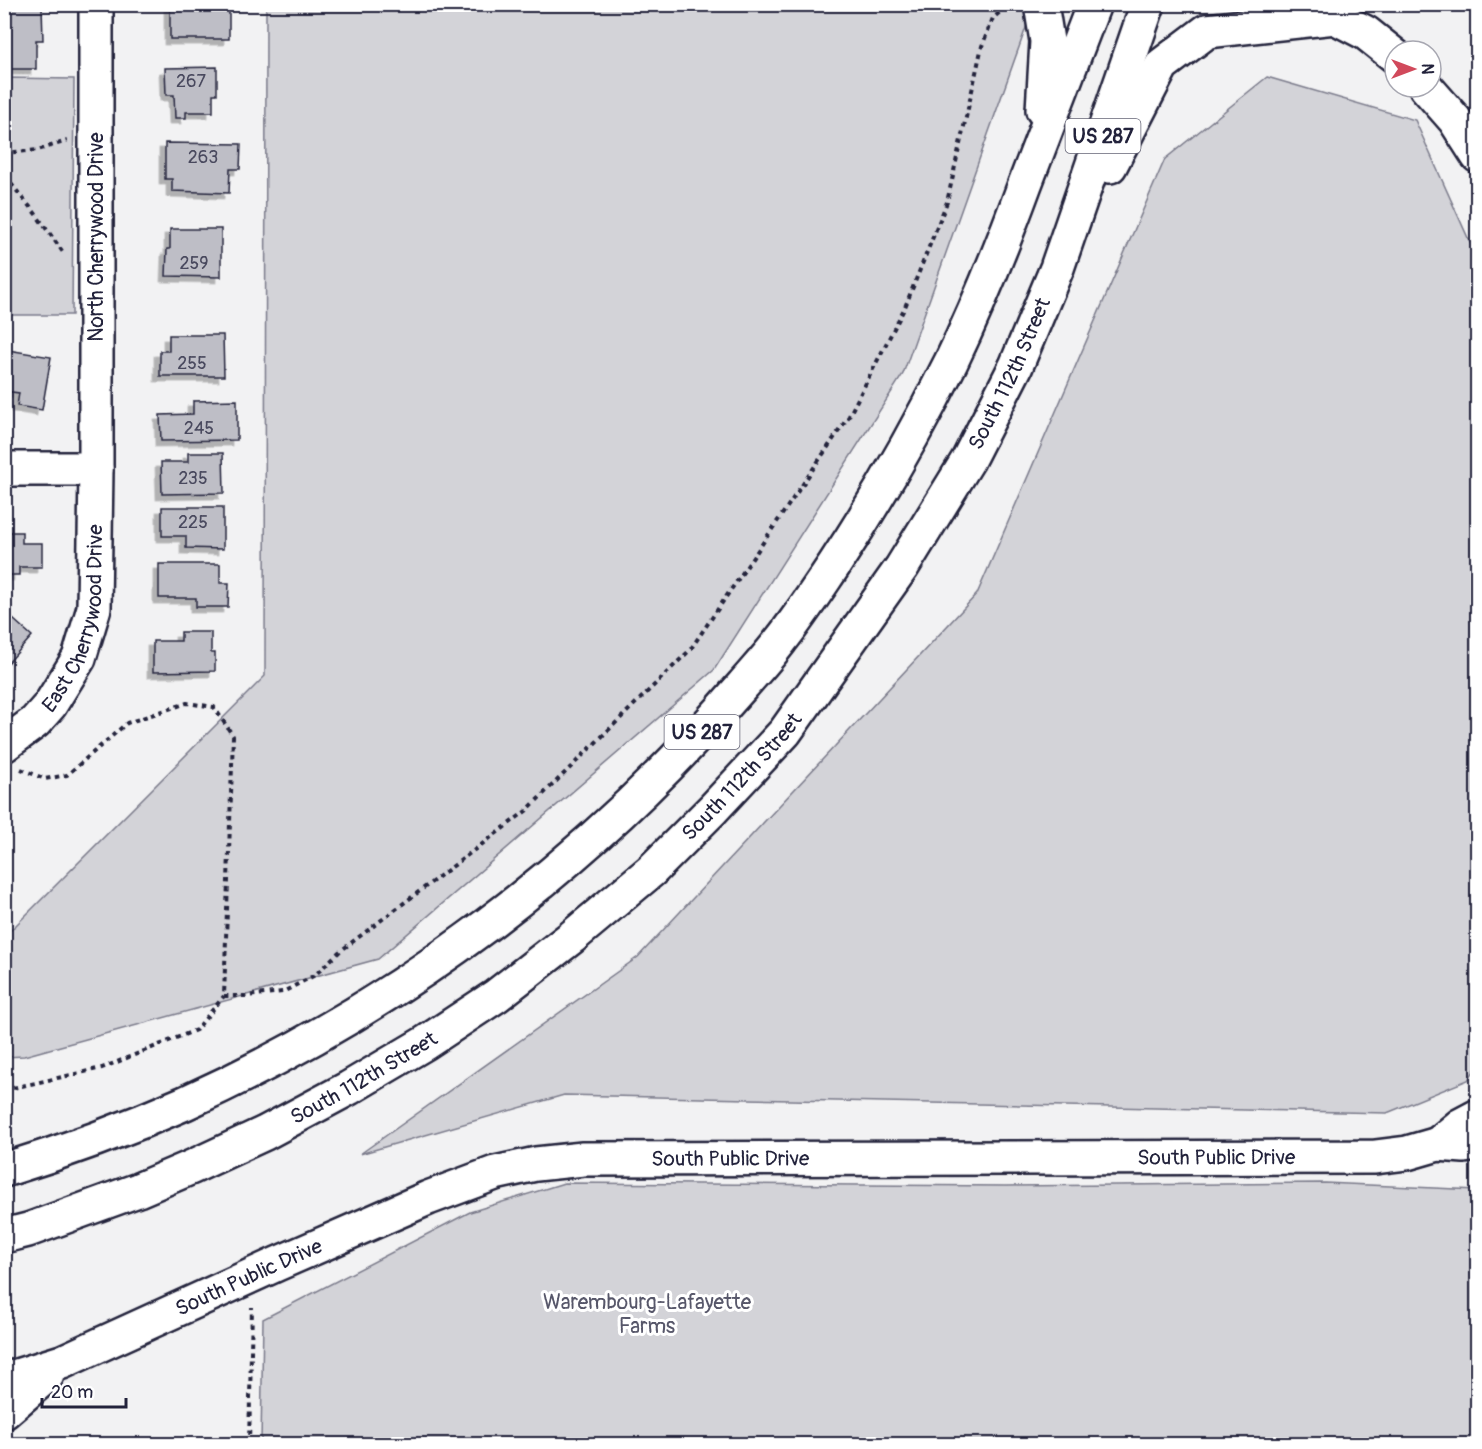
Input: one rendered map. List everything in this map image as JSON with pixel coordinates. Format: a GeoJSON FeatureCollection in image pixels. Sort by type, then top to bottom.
{"type":"FeatureCollection","features":[{"type":"Feature","properties":{"kind":"main road","name":"North Cherrywood Drive"},"geometry":{"type":"LineString","coordinates":[[96,4],[96,469]]}},
{"type":"Feature","properties":{"kind":"main road"},"geometry":{"type":"LineString","coordinates":[[1040,147],[1047,42],[1041,4]]}},
{"type":"Feature","properties":{"kind":"main road","name":"US 287"},"geometry":{"type":"LineString","coordinates":[[4,1170],[60,1153],[161,1113],[232,1081],[331,1029],[391,993],[487,926],[574,856],[630,806],[708,726],[781,641],[850,540],[893,470],[951,362],[985,287],[1094,4]]}},
{"type":"Feature","properties":{"kind":"main road","name":"South 112th Street"},"geometry":{"type":"LineString","coordinates":[[4,1236],[28,1230],[138,1190],[192,1167],[265,1133],[349,1088],[425,1043],[496,996],[651,872],[785,732],[902,567],[968,460],[1016,366],[1057,268],[1148,4]]}},
{"type":"Feature","properties":{"kind":"main road"},"geometry":{"type":"LineString","coordinates":[[1297,4],[1327,11],[1366,33],[1383,46]]}},
{"type":"Feature","properties":{"kind":"main road"},"geometry":{"type":"LineString","coordinates":[[1057,268],[1162,65],[1207,31],[1327,11]]}},
{"type":"Feature","properties":{"kind":"main road"},"geometry":{"type":"LineString","coordinates":[[1437,99],[1455,120],[1478,156]]}},
{"type":"Feature","properties":{"kind":"main road"},"geometry":{"type":"LineString","coordinates":[[4,469],[96,469]]}},
{"type":"Feature","properties":{"kind":"main road","name":"East Cherrywood Drive"},"geometry":{"type":"LineString","coordinates":[[9,756],[50,705],[79,658],[94,608],[96,469]]}},
{"type":"Feature","properties":{"kind":"main road"},"geometry":{"type":"LineString","coordinates":[[1438,1144],[1461,1125],[1478,1116]]}},
{"type":"Feature","properties":{"kind":"main road"},"geometry":{"type":"LineString","coordinates":[[1438,1144],[1464,1146],[1478,1144]]}},
{"type":"Feature","properties":{"kind":"main road","name":"South Public Drive"},"geometry":{"type":"LineString","coordinates":[[4,1383],[17,1376],[62,1362],[428,1198],[495,1173],[536,1164],[607,1159],[1375,1157],[1407,1153],[1438,1144]]}},
{"type":"Feature","properties":{"kind":"main road","name":"South Public Drive"},"geometry":{"type":"LineString","coordinates":[[4,1412],[62,1362]]}},
{"type":"Feature","properties":{"kind":"path"},"geometry":{"type":"LineString","coordinates":[[224,996],[283,992],[315,975],[339,952],[526,811],[690,650],[849,416],[905,308],[947,202],[982,46],[993,18],[1010,4]]}},
{"type":"Feature","properties":{"kind":"path"},"geometry":{"type":"LineString","coordinates":[[4,153],[38,150],[96,132]]}},
{"type":"Feature","properties":{"kind":"path"},"geometry":{"type":"LineString","coordinates":[[4,178],[35,213],[69,261]]}},
{"type":"Feature","properties":{"kind":"path"},"geometry":{"type":"LineString","coordinates":[[4,1090],[102,1068],[196,1030],[224,996],[233,736],[214,707],[187,703],[127,723],[67,775],[45,779],[9,756]]}},
{"type":"Feature","properties":{"kind":"path"},"geometry":{"type":"LineString","coordinates":[[249,1444],[252,1311]]}},
{"type":"Feature","properties":{"kind":"green space"},"geometry":{"type":"Polygon","coordinates":[[[266,5],[1034,5],[903,374],[714,670],[378,959],[24,1056],[5,1057],[4,937],[265,676],[266,5]]]}},
{"type":"Feature","properties":{"kind":"green space"},"geometry":{"type":"Polygon","coordinates":[[[1267,77],[1415,120],[1477,258],[1478,1065],[1468,1080],[1387,1113],[564,1095],[360,1154],[638,957],[977,594],[1165,159],[1267,77]]]}},
{"type":"Feature","properties":{"kind":"green space"},"geometry":{"type":"Polygon","coordinates":[[[5,78],[74,79],[72,315],[5,315],[5,78]]]}},
{"type":"Feature","properties":{"kind":"green space","name":"Warembourg-Lafayette Farms"},"geometry":{"type":"Polygon","coordinates":[[[564,1183],[1006,1186],[1325,1183],[1477,1190],[1477,1444],[261,1444],[263,1319],[470,1212],[564,1183]]]}},
{"type":"Feature","properties":{"kind":"building"},"geometry":{"type":"Polygon","coordinates":[[[170,4],[229,4],[229,39],[170,39],[170,4]]]}},
{"type":"Feature","properties":{"kind":"building"},"geometry":{"type":"Polygon","coordinates":[[[4,7],[42,7],[43,40],[36,40],[36,69],[4,69],[4,7]]]}},
{"type":"Feature","properties":{"kind":"building"},"geometry":{"type":"Polygon","coordinates":[[[217,67],[217,94],[213,94],[213,112],[186,112],[186,118],[175,118],[174,95],[166,95],[165,68],[217,67]]]}},
{"type":"Feature","properties":{"kind":"building"},"geometry":{"type":"Polygon","coordinates":[[[165,143],[241,144],[240,169],[230,169],[229,193],[172,191],[172,179],[165,179],[165,143]]]}},
{"type":"Feature","properties":{"kind":"building"},"geometry":{"type":"Polygon","coordinates":[[[170,229],[221,229],[221,277],[166,276],[170,229]]]}},
{"type":"Feature","properties":{"kind":"building"},"geometry":{"type":"Polygon","coordinates":[[[169,335],[223,335],[224,376],[160,376],[160,351],[169,351],[169,335]]]}},
{"type":"Feature","properties":{"kind":"building"},"geometry":{"type":"Polygon","coordinates":[[[8,350],[51,357],[42,410],[17,406],[19,393],[4,391],[8,350]]]}},
{"type":"Feature","properties":{"kind":"building"},"geometry":{"type":"Polygon","coordinates":[[[237,400],[237,440],[161,441],[160,415],[193,414],[193,401],[237,400]]]}},
{"type":"Feature","properties":{"kind":"building"},"geometry":{"type":"Polygon","coordinates":[[[188,453],[223,453],[224,493],[162,494],[161,462],[188,462],[188,453]]]}},
{"type":"Feature","properties":{"kind":"building"},"geometry":{"type":"Polygon","coordinates":[[[162,507],[223,507],[223,549],[186,548],[186,536],[162,536],[162,507]]]}},
{"type":"Feature","properties":{"kind":"building"},"geometry":{"type":"Polygon","coordinates":[[[4,532],[22,532],[22,543],[42,543],[42,567],[19,567],[19,575],[4,575],[4,532]]]}},
{"type":"Feature","properties":{"kind":"building"},"geometry":{"type":"Polygon","coordinates":[[[159,564],[220,564],[220,583],[229,583],[228,607],[196,607],[196,598],[159,598],[159,564]]]}},
{"type":"Feature","properties":{"kind":"building"},"geometry":{"type":"Polygon","coordinates":[[[4,611],[32,636],[8,663],[4,660],[4,611]]]}},
{"type":"Feature","properties":{"kind":"building"},"geometry":{"type":"Polygon","coordinates":[[[181,632],[211,632],[211,653],[215,653],[215,671],[153,672],[153,641],[181,641],[181,632]]]}}]}
